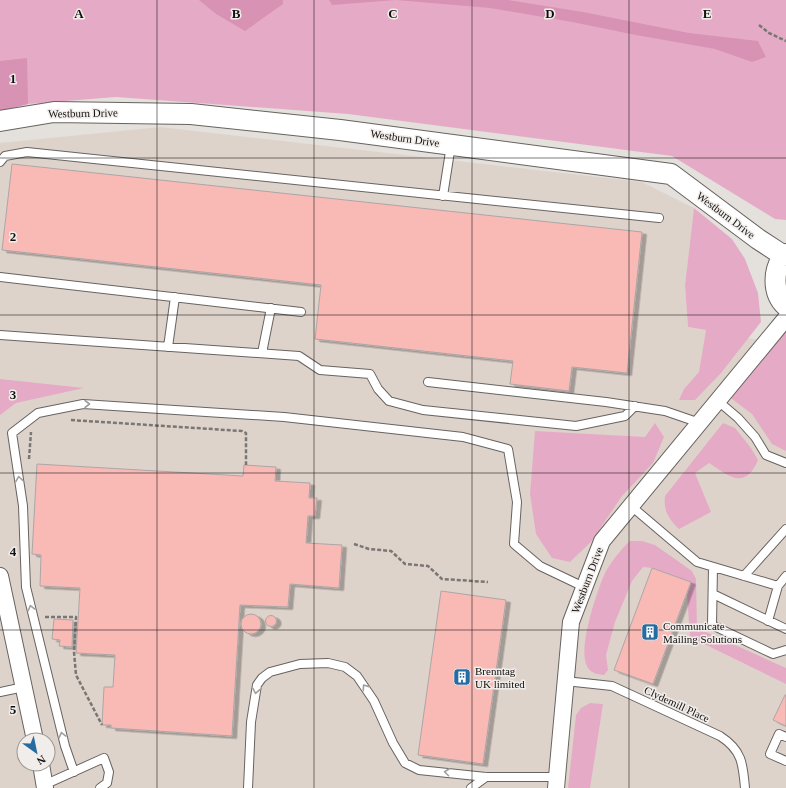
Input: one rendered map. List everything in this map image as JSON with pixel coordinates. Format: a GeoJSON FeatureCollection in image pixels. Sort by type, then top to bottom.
{"type":"FeatureCollection","features":[{"type":"Feature","properties":{"kind":"street","name":"Westburn Drive"},"geometry":{"type":"LineString","coordinates":[[0,121],[54,112],[191,114],[340,130],[671,174],[758,238],[785,255]]}},
{"type":"Feature","properties":{"kind":"street"},"geometry":{"type":"LineString","coordinates":[[785,255],[778,267],[775,279],[777,292],[782,303],[786,306]]}},
{"type":"Feature","properties":{"kind":"street","name":"Westburn Drive"},"geometry":{"type":"LineString","coordinates":[[556,782],[571,622],[602,541],[786,318]]}},
{"type":"Feature","properties":{"kind":"street"},"geometry":{"type":"LineString","coordinates":[[0,576],[33,732]]}},
{"type":"Feature","properties":{"kind":"street"},"geometry":{"type":"LineString","coordinates":[[41,772],[44,786]]}},
{"type":"Feature","properties":{"kind":"lane"},"geometry":{"type":"LineString","coordinates":[[443,196],[451,145]]}},
{"type":"Feature","properties":{"kind":"lane"},"geometry":{"type":"LineString","coordinates":[[0,162],[5,156],[27,152],[659,218]]}},
{"type":"Feature","properties":{"kind":"lane"},"geometry":{"type":"LineString","coordinates":[[0,277],[301,312]]}},
{"type":"Feature","properties":{"kind":"lane"},"geometry":{"type":"LineString","coordinates":[[168,347],[175,297]]}},
{"type":"Feature","properties":{"kind":"lane"},"geometry":{"type":"LineString","coordinates":[[262,353],[271,308]]}},
{"type":"Feature","properties":{"kind":"lane"},"geometry":{"type":"LineString","coordinates":[[0,336],[299,356],[320,370],[370,374],[378,389],[389,401],[424,410],[576,426],[626,416],[635,406]]}},
{"type":"Feature","properties":{"kind":"lane"},"geometry":{"type":"LineString","coordinates":[[428,382],[635,406],[666,411],[700,423]]}},
{"type":"Feature","properties":{"kind":"lane"},"geometry":{"type":"LineString","coordinates":[[718,401],[738,418],[755,436],[766,455],[786,463]]}},
{"type":"Feature","properties":{"kind":"lane"},"geometry":{"type":"LineString","coordinates":[[74,772],[65,746],[26,587],[23,506],[12,433],[38,413],[83,404],[284,417],[463,437],[508,449],[517,502],[514,544],[540,566],[584,587]]}},
{"type":"Feature","properties":{"kind":"lane"},"geometry":{"type":"LineString","coordinates":[[631,506],[697,562],[778,586]]}},
{"type":"Feature","properties":{"kind":"lane"},"geometry":{"type":"LineString","coordinates":[[744,576],[786,529]]}},
{"type":"Feature","properties":{"kind":"lane"},"geometry":{"type":"LineString","coordinates":[[713,567],[712,625],[773,654],[786,650]]}},
{"type":"Feature","properties":{"kind":"lane"},"geometry":{"type":"LineString","coordinates":[[768,621],[778,586],[786,576]]}},
{"type":"Feature","properties":{"kind":"lane"},"geometry":{"type":"LineString","coordinates":[[712,594],[786,629]]}},
{"type":"Feature","properties":{"kind":"lane"},"geometry":{"type":"LineString","coordinates":[[248,788],[251,722],[257,685],[262,678],[270,672],[300,664],[328,662],[345,667],[357,676],[374,701],[393,743],[405,763],[419,770],[556,782]]}},
{"type":"Feature","properties":{"kind":"lane","name":"Clydemill Place"},"geometry":{"type":"LineString","coordinates":[[565,681],[612,686],[729,741],[741,757],[745,788]]}},
{"type":"Feature","properties":{"kind":"lane"},"geometry":{"type":"LineString","coordinates":[[0,692],[24,687]]}},
{"type":"Feature","properties":{"kind":"lane"},"geometry":{"type":"LineString","coordinates":[[786,737],[779,734],[770,754],[786,761]]}},
{"type":"Feature","properties":{"kind":"lane"},"geometry":{"type":"LineString","coordinates":[[44,786],[104,758],[108,772],[107,783],[100,788]]}},
{"type":"Feature","properties":{"kind":"lane"},"geometry":{"type":"LineString","coordinates":[[471,788],[486,777]]}},
{"type":"Feature","properties":{"kind":"path"},"geometry":{"type":"LineString","coordinates":[[759,25],[769,33],[786,41]]}},
{"type":"Feature","properties":{"kind":"path"},"geometry":{"type":"LineString","coordinates":[[65,419],[242,431],[246,433],[246,465]]}},
{"type":"Feature","properties":{"kind":"path"},"geometry":{"type":"LineString","coordinates":[[29,464],[31,426]]}},
{"type":"Feature","properties":{"kind":"path"},"geometry":{"type":"LineString","coordinates":[[354,544],[369,550],[391,551],[405,564],[428,566],[442,579],[488,582]]}},
{"type":"Feature","properties":{"kind":"path"},"geometry":{"type":"LineString","coordinates":[[42,617],[76,617],[74,652],[76,675],[102,725]]}},
{"type":"Feature","properties":{"kind":"shaded area"},"geometry":{"type":"Polygon","coordinates":[[[0,0],[786,0],[786,220],[775,219],[672,156],[348,114],[116,97],[28,104],[0,111],[0,0]]]}},
{"type":"Feature","properties":{"kind":"shaded area"},"geometry":{"type":"Polygon","coordinates":[[[199,0],[283,0],[283,4],[245,31],[216,14],[199,0]]]}},
{"type":"Feature","properties":{"kind":"shaded area"},"geometry":{"type":"Polygon","coordinates":[[[329,0],[396,0],[332,5],[329,0]]]}},
{"type":"Feature","properties":{"kind":"shaded area"},"geometry":{"type":"Polygon","coordinates":[[[396,0],[508,0],[583,12],[689,33],[758,41],[766,57],[752,62],[715,49],[572,22],[490,8],[396,0]]]}},
{"type":"Feature","properties":{"kind":"shaded area"},"geometry":{"type":"Polygon","coordinates":[[[27,58],[28,104],[0,111],[0,61],[27,58]]]}},
{"type":"Feature","properties":{"kind":"shaded area"},"geometry":{"type":"Polygon","coordinates":[[[160,127],[642,182],[694,208],[685,285],[688,327],[786,345],[786,788],[0,788],[0,143],[160,127]]]}},
{"type":"Feature","properties":{"kind":"shaded area"},"geometry":{"type":"Polygon","coordinates":[[[694,208],[732,239],[745,259],[758,293],[761,322],[721,373],[695,400],[679,400],[684,389],[699,372],[706,330],[688,327],[685,285],[694,208]]]}},
{"type":"Feature","properties":{"kind":"shaded area"},"geometry":{"type":"Polygon","coordinates":[[[775,332],[786,332],[786,451],[772,444],[752,414],[724,393],[775,332]]]}},
{"type":"Feature","properties":{"kind":"shaded area"},"geometry":{"type":"Polygon","coordinates":[[[0,379],[84,388],[16,403],[0,415],[0,379]]]}},
{"type":"Feature","properties":{"kind":"shaded area"},"geometry":{"type":"Polygon","coordinates":[[[655,423],[664,437],[653,463],[622,496],[591,542],[570,562],[552,558],[536,534],[530,494],[535,431],[645,437],[655,423]]]}},
{"type":"Feature","properties":{"kind":"shaded area"},"geometry":{"type":"Polygon","coordinates":[[[723,423],[735,428],[751,448],[758,460],[753,470],[742,478],[730,476],[709,463],[695,473],[711,512],[679,529],[672,522],[666,510],[665,496],[723,423]]]}},
{"type":"Feature","properties":{"kind":"shaded area"},"geometry":{"type":"Polygon","coordinates":[[[630,541],[642,541],[655,545],[692,571],[696,579],[697,628],[786,668],[786,684],[690,637],[687,594],[691,582],[652,568],[643,567],[632,581],[615,622],[606,655],[608,670],[604,675],[591,671],[585,660],[584,649],[589,621],[597,593],[610,565],[630,541]]]}},
{"type":"Feature","properties":{"kind":"shaded area"},"geometry":{"type":"Polygon","coordinates":[[[590,703],[603,704],[590,788],[568,788],[576,715],[581,708],[590,703]]]}},
{"type":"Feature","properties":{"kind":"building"},"geometry":{"type":"Polygon","coordinates":[[[12,164],[642,232],[627,373],[572,367],[569,391],[510,384],[513,361],[315,339],[321,285],[2,250],[12,164]]]}},
{"type":"Feature","properties":{"kind":"building"},"geometry":{"type":"Polygon","coordinates":[[[37,464],[243,476],[244,465],[276,467],[275,481],[310,483],[309,498],[317,498],[315,516],[308,516],[306,543],[342,545],[339,588],[290,584],[288,607],[240,605],[232,736],[111,728],[111,725],[102,725],[104,687],[113,687],[115,655],[76,653],[80,588],[40,586],[41,555],[32,554],[37,464]]]}},
{"type":"Feature","properties":{"kind":"building","name":"Communicate Mailing Solutions"},"geometry":{"type":"Polygon","coordinates":[[[652,568],[691,582],[653,684],[614,670],[652,568]]]}},
{"type":"Feature","properties":{"kind":"building","name":"Brenntag UK limited"},"geometry":{"type":"Polygon","coordinates":[[[441,591],[506,600],[483,764],[418,755],[441,591]]]}},
{"type":"Feature","properties":{"kind":"building"},"geometry":{"type":"Polygon","coordinates":[[[251,614],[258,617],[261,624],[258,631],[251,634],[244,631],[241,624],[244,617],[251,614]]]}},
{"type":"Feature","properties":{"kind":"building"},"geometry":{"type":"Polygon","coordinates":[[[271,615],[275,617],[277,621],[275,625],[271,627],[267,625],[265,621],[267,617],[271,615]]]}},
{"type":"Feature","properties":{"kind":"building"},"geometry":{"type":"Polygon","coordinates":[[[54,619],[73,620],[72,647],[59,646],[60,640],[52,639],[54,619]]]}},
{"type":"Feature","properties":{"kind":"building"},"geometry":{"type":"Polygon","coordinates":[[[786,695],[786,726],[773,720],[786,695]]]}},
{"type":"Feature","properties":{"kind":"place","name":"Communicate Mailing Solutions"},"geometry":{"type":"Point","coordinates":[650,632]}},
{"type":"Feature","properties":{"kind":"place","name":"Brenntag UK limited"},"geometry":{"type":"Point","coordinates":[462,677]}}]}
